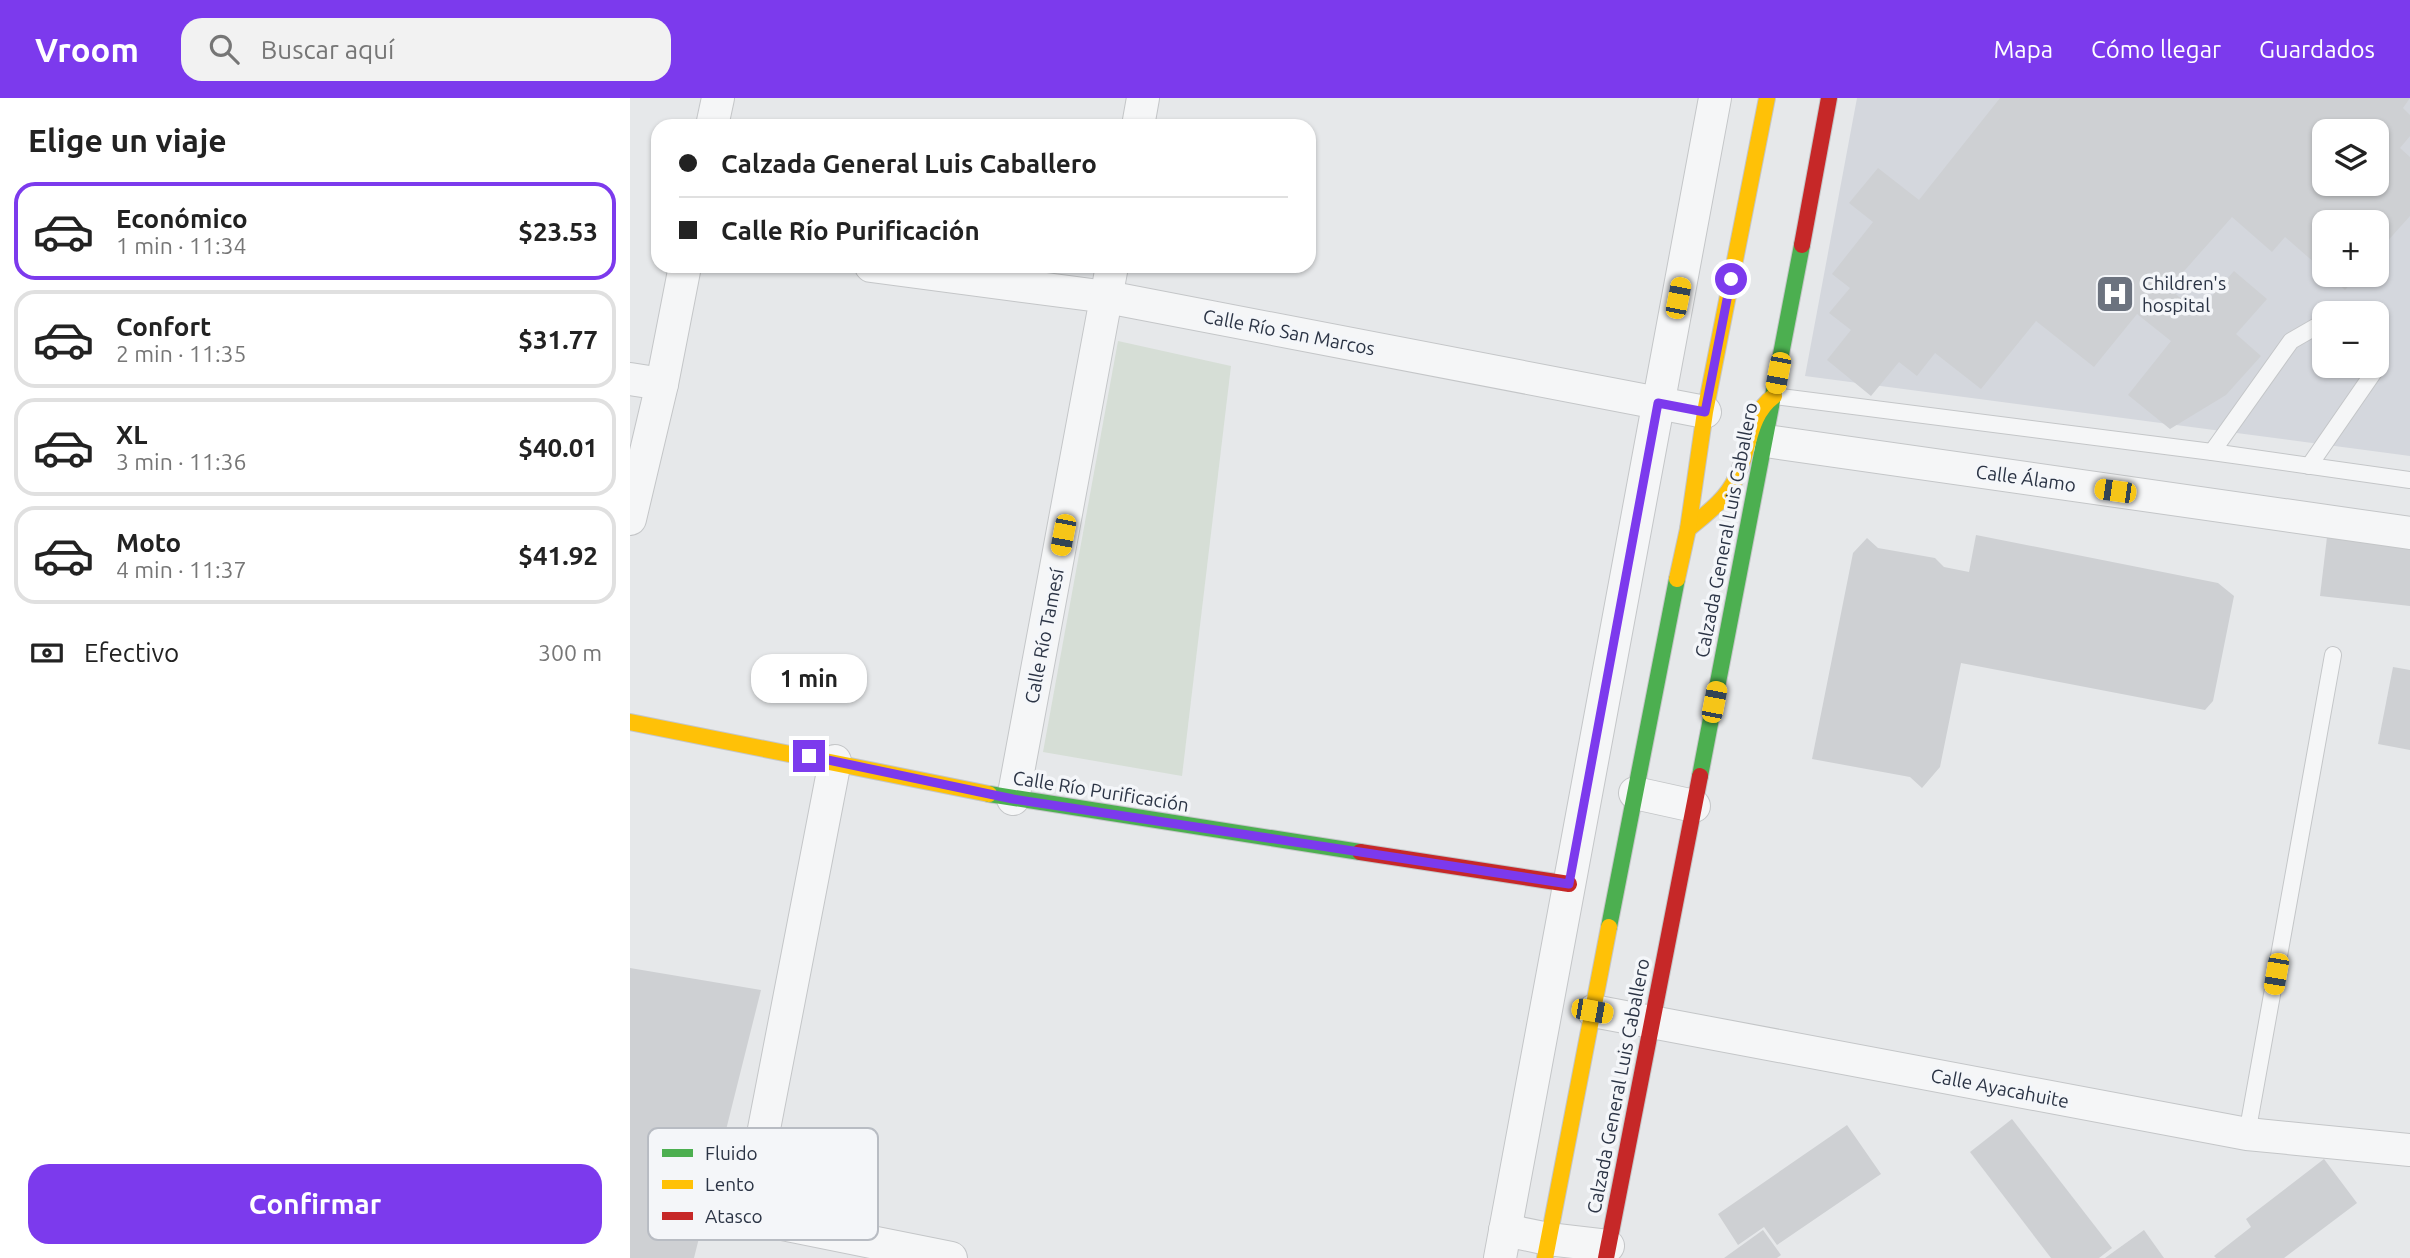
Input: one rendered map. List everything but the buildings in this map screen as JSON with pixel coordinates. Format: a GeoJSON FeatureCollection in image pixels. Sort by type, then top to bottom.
{"type":"FeatureCollection","features":[{"type":"Feature","properties":{"kind":"street"},"geometry":{"type":"LineString","coordinates":[[714,119],[718,98]]}},
{"type":"Feature","properties":{"kind":"street"},"geometry":{"type":"LineString","coordinates":[[1139,119],[1143,98]]}},
{"type":"Feature","properties":{"kind":"street"},"geometry":{"type":"LineString","coordinates":[[1607,1252],[1502,1244],[1715,98]]}},
{"type":"Feature","properties":{"kind":"street","name":"Calzada General Luis Caballero"},"geometry":{"type":"LineString","coordinates":[[1547,1249],[1634,793],[1688,529],[1705,412],[1767,98]]}},
{"type":"Feature","properties":{"kind":"street","name":"Calzada General Luis Caballero"},"geometry":{"type":"LineString","coordinates":[[1607,1252],[1766,441],[1829,98]]}},
{"type":"Feature","properties":{"kind":"street"},"geometry":{"type":"LineString","coordinates":[[1702,167],[1752,173]]}},
{"type":"Feature","properties":{"kind":"street"},"geometry":{"type":"LineString","coordinates":[[630,519],[662,384],[684,273]]}},
{"type":"Feature","properties":{"kind":"street","name":"Calle Río San Marcos"},"geometry":{"type":"LineString","coordinates":[[924,273],[1107,297],[1705,412]]}},
{"type":"Feature","properties":{"kind":"street","name":"Calle Río Tamesí"},"geometry":{"type":"LineString","coordinates":[[1013,799],[1111,273]]}},
{"type":"Feature","properties":{"kind":"street"},"geometry":{"type":"LineString","coordinates":[[630,379],[662,384]]}},
{"type":"Feature","properties":{"kind":"street"},"geometry":{"type":"LineString","coordinates":[[1688,529],[1718,504],[1733,486],[1758,412],[1765,400],[1774,396]]}},
{"type":"Feature","properties":{"kind":"street","name":"Calle Álamo"},"geometry":{"type":"LineString","coordinates":[[1766,441],[2410,533]]}},
{"type":"Feature","properties":{"kind":"street"},"geometry":{"type":"LineString","coordinates":[[1616,632],[1664,641]]}},
{"type":"Feature","properties":{"kind":"street","name":"Calle Río Purificación"},"geometry":{"type":"LineString","coordinates":[[630,722],[835,761],[1013,799],[1569,884]]}},
{"type":"Feature","properties":{"kind":"street"},"geometry":{"type":"LineString","coordinates":[[764,1128],[835,761]]}},
{"type":"Feature","properties":{"kind":"street"},"geometry":{"type":"LineString","coordinates":[[1634,793],[1694,806]]}},
{"type":"Feature","properties":{"kind":"street","name":"Calle Ayacahuite"},"geometry":{"type":"LineString","coordinates":[[1592,1011],[2247,1134],[2410,1150]]}},
{"type":"Feature","properties":{"kind":"street"},"geometry":{"type":"LineString","coordinates":[[861,1240],[951,1258]]}},
{"type":"Feature","properties":{"kind":"lane"},"geometry":{"type":"LineString","coordinates":[[2212,452],[2291,341],[2312,329]]}},
{"type":"Feature","properties":{"kind":"lane"},"geometry":{"type":"LineString","coordinates":[[2309,466],[2369,378]]}},
{"type":"Feature","properties":{"kind":"lane"},"geometry":{"type":"LineString","coordinates":[[1774,396],[2410,480]]}},
{"type":"Feature","properties":{"kind":"lane"},"geometry":{"type":"LineString","coordinates":[[2247,1134],[2333,655]]}},
{"type":"Feature","properties":{"kind":"shaded area","name":"Children's hospital"},"geometry":{"type":"Polygon","coordinates":[[[1857,98],[2410,98],[2410,456],[1805,376],[1857,98]]]}},
{"type":"Feature","properties":{"kind":"shaded area"},"geometry":{"type":"Polygon","coordinates":[[[1118,341],[1231,366],[1182,776],[1043,752],[1118,341]]]}},
{"type":"Feature","properties":{"kind":"traffic: fast"},"geometry":{"type":"LineString","coordinates":[[1700,776],[1802,245]]}},
{"type":"Feature","properties":{"kind":"traffic: fast"},"geometry":{"type":"LineString","coordinates":[[1609,927],[1677,579]]}},
{"type":"Feature","properties":{"kind":"traffic: fast"},"geometry":{"type":"LineString","coordinates":[[989,794],[1360,852]]}},
{"type":"Feature","properties":{"kind":"traffic: slow"},"geometry":{"type":"LineString","coordinates":[[1677,579],[1688,529],[1705,412],[1767,98]]}},
{"type":"Feature","properties":{"kind":"traffic: slow"},"geometry":{"type":"LineString","coordinates":[[1688,529],[1715,506],[1732,486],[1741,467],[1754,423],[1765,404],[1774,396]]}},
{"type":"Feature","properties":{"kind":"traffic: slow"},"geometry":{"type":"LineString","coordinates":[[630,722],[989,794]]}},
{"type":"Feature","properties":{"kind":"traffic: slow"},"geometry":{"type":"LineString","coordinates":[[1545,1258],[1609,927]]}},
{"type":"Feature","properties":{"kind":"traffic: jam"},"geometry":{"type":"LineString","coordinates":[[1802,245],[1829,98]]}},
{"type":"Feature","properties":{"kind":"traffic: jam"},"geometry":{"type":"LineString","coordinates":[[1606,1258],[1700,776]]}},
{"type":"Feature","properties":{"kind":"traffic: jam"},"geometry":{"type":"LineString","coordinates":[[1360,852],[1569,884]]}},
{"type":"Feature","properties":{"kind":"place","name":"Children's hospital"},"geometry":{"type":"Point","coordinates":[2115,294]}},
{"type":"Feature","properties":{"kind":"route"},"geometry":{"type":"LineString","coordinates":[[809,756],[1013,799],[1569,884],[1658,403],[1705,412],[1731,279]]}}]}
